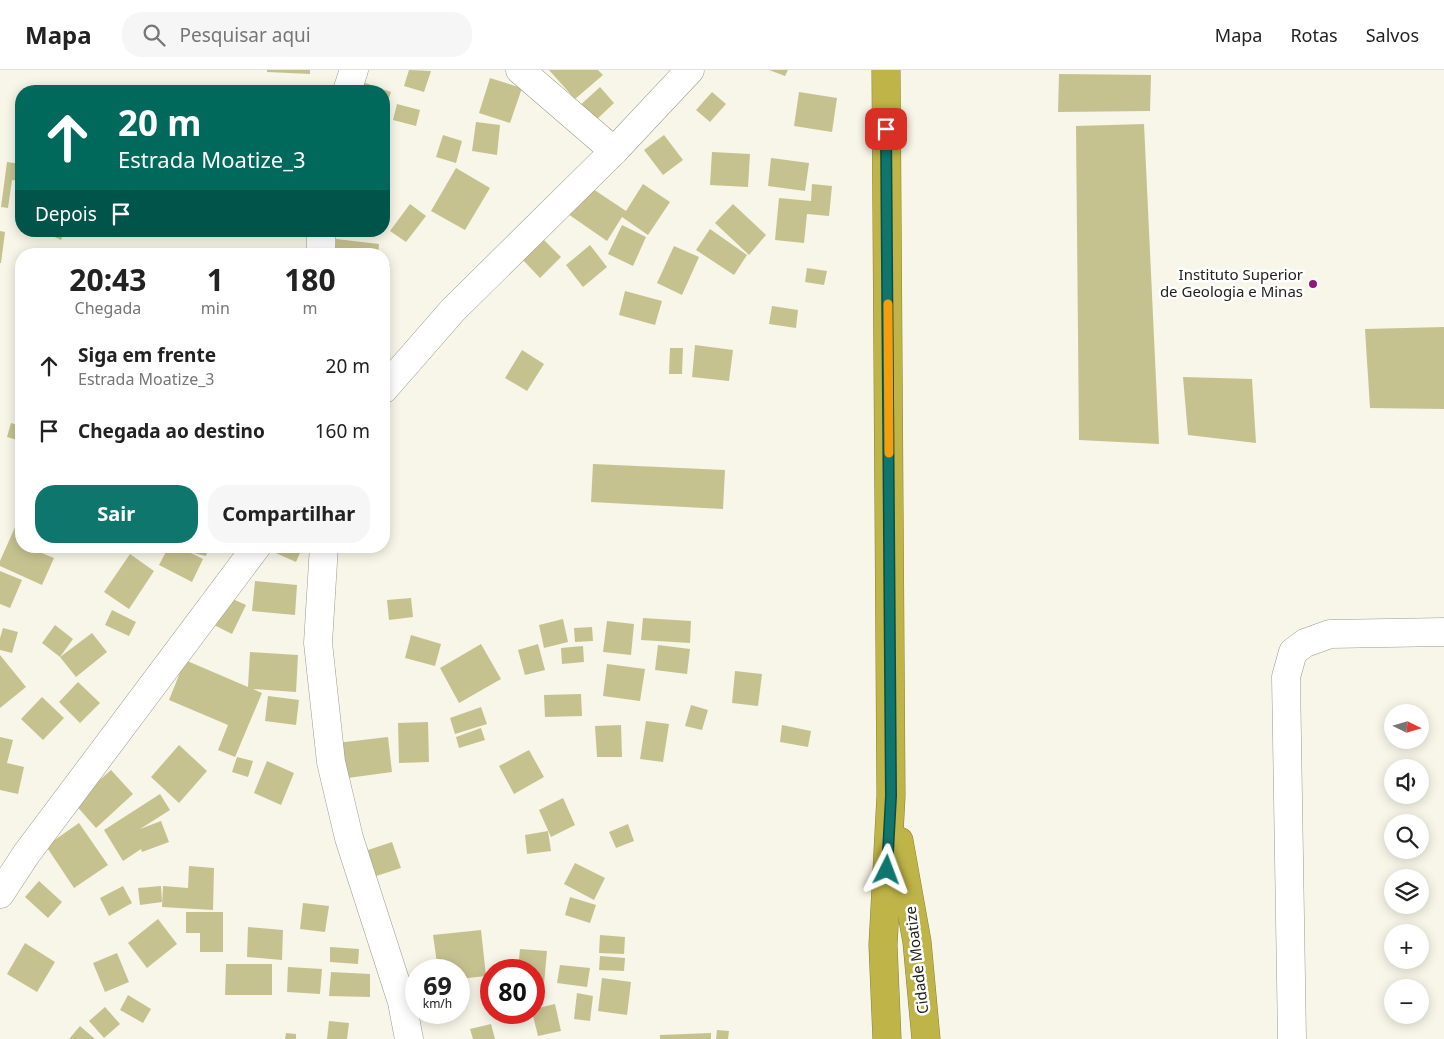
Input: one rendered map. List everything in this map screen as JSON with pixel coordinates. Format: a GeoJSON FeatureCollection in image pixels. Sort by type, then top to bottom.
{"type":"FeatureCollection","features":[{"type":"Feature","properties":{"kind":"highway"},"geometry":{"type":"LineString","coordinates":[[886,70],[891,796]]}},
{"type":"Feature","properties":{"kind":"highway","name":"Cidade Moatize"},"geometry":{"type":"LineString","coordinates":[[887,1039],[883,945],[891,796]]}},
{"type":"Feature","properties":{"kind":"highway","name":"Cidade Moatize"},"geometry":{"type":"LineString","coordinates":[[891,796],[917,942],[926,1039]]}},
{"type":"Feature","properties":{"kind":"street"},"geometry":{"type":"LineString","coordinates":[[349,85],[354,70]]}},
{"type":"Feature","properties":{"kind":"street"},"geometry":{"type":"LineString","coordinates":[[520,70],[614,151]]}},
{"type":"Feature","properties":{"kind":"street"},"geometry":{"type":"LineString","coordinates":[[390,381],[453,310],[614,151],[690,70]]}},
{"type":"Feature","properties":{"kind":"street"},"geometry":{"type":"LineString","coordinates":[[0,894],[27,853],[252,553]]}},
{"type":"Feature","properties":{"kind":"street"},"geometry":{"type":"LineString","coordinates":[[324,553],[318,643],[331,762],[349,838],[402,1002],[409,1039]]}},
{"type":"Feature","properties":{"kind":"street"},"geometry":{"type":"LineString","coordinates":[[1292,1039],[1286,677],[1293,652],[1304,643],[1330,634],[1444,632]]}},
{"type":"Feature","properties":{"kind":"building"},"geometry":{"type":"Polygon","coordinates":[[[267,70],[310,70],[310,74],[267,72],[267,70]]]}},
{"type":"Feature","properties":{"kind":"building"},"geometry":{"type":"Polygon","coordinates":[[[409,70],[431,71],[424,92],[404,86],[409,70]]]}},
{"type":"Feature","properties":{"kind":"building"},"geometry":{"type":"Polygon","coordinates":[[[549,70],[598,70],[603,75],[575,99],[549,70]]]}},
{"type":"Feature","properties":{"kind":"building"},"geometry":{"type":"Polygon","coordinates":[[[769,70],[788,70],[785,76],[769,70]]]}},
{"type":"Feature","properties":{"kind":"building"},"geometry":{"type":"Polygon","coordinates":[[[1059,74],[1151,75],[1150,111],[1058,112],[1059,74]]]}},
{"type":"Feature","properties":{"kind":"building"},"geometry":{"type":"Polygon","coordinates":[[[490,78],[522,88],[510,123],[479,113],[490,78]]]}},
{"type":"Feature","properties":{"kind":"building"},"geometry":{"type":"Polygon","coordinates":[[[360,81],[371,85],[359,85],[360,81]]]}},
{"type":"Feature","properties":{"kind":"building"},"geometry":{"type":"Polygon","coordinates":[[[600,87],[614,103],[592,124],[577,108],[600,87]]]}},
{"type":"Feature","properties":{"kind":"building"},"geometry":{"type":"Polygon","coordinates":[[[712,92],[726,104],[710,122],[696,110],[712,92]]]}},
{"type":"Feature","properties":{"kind":"building"},"geometry":{"type":"Polygon","coordinates":[[[799,92],[837,98],[832,132],[794,126],[799,92]]]}},
{"type":"Feature","properties":{"kind":"building"},"geometry":{"type":"Polygon","coordinates":[[[397,104],[420,110],[416,126],[393,120],[397,104]]]}},
{"type":"Feature","properties":{"kind":"building"},"geometry":{"type":"Polygon","coordinates":[[[476,122],[500,125],[497,155],[472,151],[476,122]]]}},
{"type":"Feature","properties":{"kind":"building"},"geometry":{"type":"Polygon","coordinates":[[[1144,124],[1159,444],[1079,440],[1076,126],[1144,124]]]}},
{"type":"Feature","properties":{"kind":"building"},"geometry":{"type":"Polygon","coordinates":[[[443,135],[462,141],[456,163],[436,157],[443,135]]]}},
{"type":"Feature","properties":{"kind":"building"},"geometry":{"type":"Polygon","coordinates":[[[664,135],[683,160],[663,175],[644,150],[664,135]]]}},
{"type":"Feature","properties":{"kind":"building"},"geometry":{"type":"Polygon","coordinates":[[[712,152],[750,154],[748,187],[710,185],[712,152]]]}},
{"type":"Feature","properties":{"kind":"building"},"geometry":{"type":"Polygon","coordinates":[[[771,158],[809,163],[805,191],[768,186],[771,158]]]}},
{"type":"Feature","properties":{"kind":"building"},"geometry":{"type":"Polygon","coordinates":[[[7,162],[15,163],[15,180],[12,180],[8,208],[1,207],[7,162]]]}},
{"type":"Feature","properties":{"kind":"building"},"geometry":{"type":"Polygon","coordinates":[[[456,168],[490,188],[465,230],[431,211],[456,168]]]}},
{"type":"Feature","properties":{"kind":"building"},"geometry":{"type":"Polygon","coordinates":[[[643,184],[670,202],[648,235],[622,217],[607,241],[568,214],[587,185],[626,211],[643,184]]]}},
{"type":"Feature","properties":{"kind":"building"},"geometry":{"type":"Polygon","coordinates":[[[812,184],[832,186],[829,216],[807,214],[804,243],[775,240],[779,198],[811,201],[812,184]]]}},
{"type":"Feature","properties":{"kind":"building"},"geometry":{"type":"Polygon","coordinates":[[[410,204],[426,216],[406,242],[390,231],[410,204]]]}},
{"type":"Feature","properties":{"kind":"building"},"geometry":{"type":"Polygon","coordinates":[[[733,204],[766,235],[749,255],[715,223],[733,204]]]}},
{"type":"Feature","properties":{"kind":"building"},"geometry":{"type":"Polygon","coordinates":[[[622,225],[646,237],[633,266],[608,254],[622,225]]]}},
{"type":"Feature","properties":{"kind":"building"},"geometry":{"type":"Polygon","coordinates":[[[710,229],[747,255],[734,275],[696,250],[710,229]]]}},
{"type":"Feature","properties":{"kind":"building"},"geometry":{"type":"Polygon","coordinates":[[[0,231],[5,232],[1,263],[0,263],[0,231]]]}},
{"type":"Feature","properties":{"kind":"building"},"geometry":{"type":"Polygon","coordinates":[[[336,239],[379,244],[379,248],[335,248],[336,239]]]}},
{"type":"Feature","properties":{"kind":"building"},"geometry":{"type":"Polygon","coordinates":[[[543,239],[561,257],[540,278],[522,259],[543,239]]]}},
{"type":"Feature","properties":{"kind":"building"},"geometry":{"type":"Polygon","coordinates":[[[590,245],[607,267],[583,287],[566,265],[590,245]]]}},
{"type":"Feature","properties":{"kind":"building"},"geometry":{"type":"Polygon","coordinates":[[[674,246],[699,257],[682,295],[657,283],[674,246]]]}},
{"type":"Feature","properties":{"kind":"building"},"geometry":{"type":"Polygon","coordinates":[[[807,268],[827,271],[824,285],[805,282],[807,268]]]}},
{"type":"Feature","properties":{"kind":"building"},"geometry":{"type":"Polygon","coordinates":[[[625,291],[662,301],[655,325],[619,315],[625,291]]]}},
{"type":"Feature","properties":{"kind":"building"},"geometry":{"type":"Polygon","coordinates":[[[772,306],[798,310],[796,328],[769,324],[772,306]]]}},
{"type":"Feature","properties":{"kind":"building"},"geometry":{"type":"Polygon","coordinates":[[[1444,327],[1444,409],[1370,408],[1365,329],[1444,327]]]}},
{"type":"Feature","properties":{"kind":"building"},"geometry":{"type":"Polygon","coordinates":[[[695,345],[733,350],[729,381],[692,377],[695,345]]]}},
{"type":"Feature","properties":{"kind":"building"},"geometry":{"type":"Polygon","coordinates":[[[670,348],[683,348],[682,374],[669,374],[670,348]]]}},
{"type":"Feature","properties":{"kind":"building"},"geometry":{"type":"Polygon","coordinates":[[[522,350],[544,364],[527,391],[505,378],[522,350]]]}},
{"type":"Feature","properties":{"kind":"building"},"geometry":{"type":"Polygon","coordinates":[[[1183,377],[1252,379],[1256,443],[1188,435],[1183,377]]]}},
{"type":"Feature","properties":{"kind":"building"},"geometry":{"type":"Polygon","coordinates":[[[11,423],[15,424],[15,439],[7,437],[11,423]]]}},
{"type":"Feature","properties":{"kind":"building"},"geometry":{"type":"Polygon","coordinates":[[[593,464],[725,470],[723,509],[591,502],[593,464]]]}},
{"type":"Feature","properties":{"kind":"building"},"geometry":{"type":"Polygon","coordinates":[[[15,527],[15,553],[42,553],[54,558],[42,585],[0,566],[0,561],[15,527]]]}},
{"type":"Feature","properties":{"kind":"building"},"geometry":{"type":"Polygon","coordinates":[[[165,553],[191,553],[203,559],[192,582],[159,565],[165,553]]]}},
{"type":"Feature","properties":{"kind":"building"},"geometry":{"type":"Polygon","coordinates":[[[193,553],[207,553],[206,556],[193,553]]]}},
{"type":"Feature","properties":{"kind":"building"},"geometry":{"type":"Polygon","coordinates":[[[276,553],[300,553],[296,562],[276,553]]]}},
{"type":"Feature","properties":{"kind":"building"},"geometry":{"type":"Polygon","coordinates":[[[130,554],[154,571],[129,609],[104,592],[130,554]]]}},
{"type":"Feature","properties":{"kind":"building"},"geometry":{"type":"Polygon","coordinates":[[[0,571],[22,580],[10,608],[0,604],[0,571]]]}},
{"type":"Feature","properties":{"kind":"building"},"geometry":{"type":"Polygon","coordinates":[[[255,581],[297,585],[295,615],[252,611],[255,581]]]}},
{"type":"Feature","properties":{"kind":"building"},"geometry":{"type":"Polygon","coordinates":[[[226,596],[246,605],[232,634],[212,624],[226,596]]]}},
{"type":"Feature","properties":{"kind":"building"},"geometry":{"type":"Polygon","coordinates":[[[411,598],[413,617],[389,620],[387,600],[411,598]]]}},
{"type":"Feature","properties":{"kind":"building"},"geometry":{"type":"Polygon","coordinates":[[[112,610],[136,622],[129,636],[105,625],[112,610]]]}},
{"type":"Feature","properties":{"kind":"building"},"geometry":{"type":"Polygon","coordinates":[[[643,618],[691,621],[690,643],[641,640],[643,618]]]}},
{"type":"Feature","properties":{"kind":"building"},"geometry":{"type":"Polygon","coordinates":[[[563,619],[568,642],[544,648],[539,625],[563,619]]]}},
{"type":"Feature","properties":{"kind":"building"},"geometry":{"type":"Polygon","coordinates":[[[607,621],[634,624],[631,655],[603,652],[607,621]]]}},
{"type":"Feature","properties":{"kind":"building"},"geometry":{"type":"Polygon","coordinates":[[[55,625],[73,639],[60,657],[42,643],[55,625]]]}},
{"type":"Feature","properties":{"kind":"building"},"geometry":{"type":"Polygon","coordinates":[[[592,627],[593,641],[575,642],[574,628],[592,627]]]}},
{"type":"Feature","properties":{"kind":"building"},"geometry":{"type":"Polygon","coordinates":[[[3,628],[18,632],[12,653],[0,650],[0,638],[3,628]]]}},
{"type":"Feature","properties":{"kind":"building"},"geometry":{"type":"Polygon","coordinates":[[[92,633],[107,652],[76,677],[60,657],[92,633]]]}},
{"type":"Feature","properties":{"kind":"building"},"geometry":{"type":"Polygon","coordinates":[[[411,635],[441,644],[435,666],[405,658],[411,635]]]}},
{"type":"Feature","properties":{"kind":"building"},"geometry":{"type":"Polygon","coordinates":[[[481,644],[501,679],[459,703],[440,668],[481,644]]]}},
{"type":"Feature","properties":{"kind":"building"},"geometry":{"type":"Polygon","coordinates":[[[538,644],[545,670],[525,675],[518,650],[538,644]]]}},
{"type":"Feature","properties":{"kind":"building"},"geometry":{"type":"Polygon","coordinates":[[[658,645],[690,649],[687,674],[655,670],[658,645]]]}},
{"type":"Feature","properties":{"kind":"building"},"geometry":{"type":"Polygon","coordinates":[[[583,646],[584,662],[562,664],[561,648],[583,646]]]}},
{"type":"Feature","properties":{"kind":"building"},"geometry":{"type":"Polygon","coordinates":[[[250,652],[298,655],[296,692],[253,689],[262,693],[235,757],[218,750],[228,725],[169,700],[185,660],[248,687],[250,652]]]}},
{"type":"Feature","properties":{"kind":"building"},"geometry":{"type":"Polygon","coordinates":[[[0,655],[26,687],[0,708],[0,655]]]}},
{"type":"Feature","properties":{"kind":"building"},"geometry":{"type":"Polygon","coordinates":[[[607,664],[645,669],[640,701],[603,696],[607,664]]]}},
{"type":"Feature","properties":{"kind":"building"},"geometry":{"type":"Polygon","coordinates":[[[735,671],[762,674],[758,706],[732,703],[735,671]]]}},
{"type":"Feature","properties":{"kind":"building"},"geometry":{"type":"Polygon","coordinates":[[[78,682],[100,703],[80,723],[59,702],[78,682]]]}},
{"type":"Feature","properties":{"kind":"building"},"geometry":{"type":"Polygon","coordinates":[[[581,694],[582,716],[545,717],[544,695],[581,694]]]}},
{"type":"Feature","properties":{"kind":"building"},"geometry":{"type":"Polygon","coordinates":[[[268,696],[299,700],[296,725],[265,721],[268,696]]]}},
{"type":"Feature","properties":{"kind":"building"},"geometry":{"type":"Polygon","coordinates":[[[42,697],[64,718],[43,740],[21,719],[42,697]]]}},
{"type":"Feature","properties":{"kind":"building"},"geometry":{"type":"Polygon","coordinates":[[[691,705],[708,710],[702,730],[685,726],[691,705]]]}},
{"type":"Feature","properties":{"kind":"building"},"geometry":{"type":"Polygon","coordinates":[[[481,707],[487,724],[455,734],[450,718],[481,707]]]}},
{"type":"Feature","properties":{"kind":"building"},"geometry":{"type":"Polygon","coordinates":[[[646,721],[669,724],[663,762],[640,759],[646,721]]]}},
{"type":"Feature","properties":{"kind":"building"},"geometry":{"type":"Polygon","coordinates":[[[428,722],[429,762],[399,763],[398,723],[428,722]]]}},
{"type":"Feature","properties":{"kind":"building"},"geometry":{"type":"Polygon","coordinates":[[[621,725],[622,757],[597,757],[595,726],[621,725]]]}},
{"type":"Feature","properties":{"kind":"building"},"geometry":{"type":"Polygon","coordinates":[[[782,725],[811,731],[808,747],[780,742],[782,725]]]}},
{"type":"Feature","properties":{"kind":"building"},"geometry":{"type":"Polygon","coordinates":[[[481,728],[485,740],[459,748],[456,737],[481,728]]]}},
{"type":"Feature","properties":{"kind":"building"},"geometry":{"type":"Polygon","coordinates":[[[0,737],[13,740],[7,763],[24,767],[18,794],[0,790],[0,737]]]}},
{"type":"Feature","properties":{"kind":"building"},"geometry":{"type":"Polygon","coordinates":[[[388,737],[392,772],[333,780],[328,744],[388,737]]]}},
{"type":"Feature","properties":{"kind":"building"},"geometry":{"type":"Polygon","coordinates":[[[179,745],[207,771],[179,803],[151,777],[179,745]]]}},
{"type":"Feature","properties":{"kind":"building"},"geometry":{"type":"Polygon","coordinates":[[[529,750],[544,777],[514,794],[499,766],[529,750]]]}},
{"type":"Feature","properties":{"kind":"building"},"geometry":{"type":"Polygon","coordinates":[[[237,757],[253,761],[248,777],[232,772],[237,757]]]}},
{"type":"Feature","properties":{"kind":"building"},"geometry":{"type":"Polygon","coordinates":[[[267,761],[294,773],[281,805],[254,793],[267,761]]]}},
{"type":"Feature","properties":{"kind":"building"},"geometry":{"type":"Polygon","coordinates":[[[111,770],[133,794],[96,828],[74,803],[111,770]]]}},
{"type":"Feature","properties":{"kind":"building"},"geometry":{"type":"Polygon","coordinates":[[[160,794],[170,810],[140,829],[161,821],[169,842],[142,852],[141,849],[123,861],[104,830],[160,794]]]}},
{"type":"Feature","properties":{"kind":"building"},"geometry":{"type":"Polygon","coordinates":[[[563,798],[575,825],[551,837],[539,810],[563,798]]]}},
{"type":"Feature","properties":{"kind":"building"},"geometry":{"type":"Polygon","coordinates":[[[79,823],[108,865],[74,888],[46,846],[79,823]]]}},
{"type":"Feature","properties":{"kind":"building"},"geometry":{"type":"Polygon","coordinates":[[[628,824],[634,841],[616,848],[609,832],[628,824]]]}},
{"type":"Feature","properties":{"kind":"building"},"geometry":{"type":"Polygon","coordinates":[[[548,831],[551,851],[527,854],[525,835],[548,831]]]}},
{"type":"Feature","properties":{"kind":"building"},"geometry":{"type":"Polygon","coordinates":[[[392,842],[401,868],[370,878],[362,852],[392,842]]]}},
{"type":"Feature","properties":{"kind":"building"},"geometry":{"type":"Polygon","coordinates":[[[575,863],[605,878],[594,900],[564,884],[575,863]]]}},
{"type":"Feature","properties":{"kind":"building"},"geometry":{"type":"Polygon","coordinates":[[[189,866],[214,868],[213,910],[162,907],[163,886],[188,888],[189,866]]]}},
{"type":"Feature","properties":{"kind":"building"},"geometry":{"type":"Polygon","coordinates":[[[39,881],[62,902],[48,918],[25,897],[39,881]]]}},
{"type":"Feature","properties":{"kind":"building"},"geometry":{"type":"Polygon","coordinates":[[[123,886],[132,903],[109,916],[100,898],[123,886]]]}},
{"type":"Feature","properties":{"kind":"building"},"geometry":{"type":"Polygon","coordinates":[[[161,886],[162,902],[140,905],[138,888],[161,886]]]}},
{"type":"Feature","properties":{"kind":"building"},"geometry":{"type":"Polygon","coordinates":[[[570,897],[596,905],[590,923],[565,915],[570,897]]]}},
{"type":"Feature","properties":{"kind":"building"},"geometry":{"type":"Polygon","coordinates":[[[303,903],[329,906],[325,932],[300,929],[303,903]]]}},
{"type":"Feature","properties":{"kind":"building"},"geometry":{"type":"Polygon","coordinates":[[[186,912],[223,912],[223,952],[200,952],[200,933],[186,933],[186,912]]]}},
{"type":"Feature","properties":{"kind":"building"},"geometry":{"type":"Polygon","coordinates":[[[158,919],[177,944],[147,968],[128,943],[158,919]]]}},
{"type":"Feature","properties":{"kind":"building"},"geometry":{"type":"Polygon","coordinates":[[[248,927],[283,930],[282,960],[247,957],[248,927]]]}},
{"type":"Feature","properties":{"kind":"building"},"geometry":{"type":"Polygon","coordinates":[[[481,930],[484,959],[480,959],[480,977],[470,978],[470,959],[436,959],[433,935],[481,930]]]}},
{"type":"Feature","properties":{"kind":"building"},"geometry":{"type":"Polygon","coordinates":[[[600,935],[625,937],[624,954],[599,953],[600,935]]]}},
{"type":"Feature","properties":{"kind":"building"},"geometry":{"type":"Polygon","coordinates":[[[25,943],[55,962],[37,992],[7,974],[25,943]]]}},
{"type":"Feature","properties":{"kind":"building"},"geometry":{"type":"Polygon","coordinates":[[[330,947],[359,949],[358,964],[330,962],[330,947]]]}},
{"type":"Feature","properties":{"kind":"building"},"geometry":{"type":"Polygon","coordinates":[[[520,949],[547,951],[545,973],[545,959],[519,959],[520,949]]]}},
{"type":"Feature","properties":{"kind":"building"},"geometry":{"type":"Polygon","coordinates":[[[117,953],[129,982],[105,992],[93,963],[117,953]]]}},
{"type":"Feature","properties":{"kind":"building"},"geometry":{"type":"Polygon","coordinates":[[[600,956],[625,958],[624,971],[599,970],[600,956]]]}},
{"type":"Feature","properties":{"kind":"building"},"geometry":{"type":"Polygon","coordinates":[[[226,964],[272,964],[272,995],[225,995],[226,964]]]}},
{"type":"Feature","properties":{"kind":"building"},"geometry":{"type":"Polygon","coordinates":[[[560,965],[590,968],[587,987],[557,983],[560,965]]]}},
{"type":"Feature","properties":{"kind":"building"},"geometry":{"type":"Polygon","coordinates":[[[288,967],[322,969],[320,994],[287,992],[288,967]]]}},
{"type":"Feature","properties":{"kind":"building"},"geometry":{"type":"Polygon","coordinates":[[[331,972],[370,974],[370,997],[329,996],[331,972]]]}},
{"type":"Feature","properties":{"kind":"building"},"geometry":{"type":"Polygon","coordinates":[[[602,978],[631,982],[627,1015],[598,1011],[602,978]]]}},
{"type":"Feature","properties":{"kind":"building"},"geometry":{"type":"Polygon","coordinates":[[[577,993],[593,996],[590,1021],[574,1019],[577,993]]]}},
{"type":"Feature","properties":{"kind":"building"},"geometry":{"type":"Polygon","coordinates":[[[128,995],[151,1009],[143,1023],[120,1010],[128,995]]]}},
{"type":"Feature","properties":{"kind":"building"},"geometry":{"type":"Polygon","coordinates":[[[555,1004],[561,1031],[538,1036],[535,1024],[545,1024],[545,1006],[555,1004]]]}},
{"type":"Feature","properties":{"kind":"building"},"geometry":{"type":"Polygon","coordinates":[[[105,1007],[120,1024],[104,1038],[89,1021],[105,1007]]]}},
{"type":"Feature","properties":{"kind":"building"},"geometry":{"type":"Polygon","coordinates":[[[329,1021],[349,1023],[347,1039],[327,1039],[329,1021]]]}},
{"type":"Feature","properties":{"kind":"building"},"geometry":{"type":"Polygon","coordinates":[[[491,1024],[495,1039],[473,1039],[470,1029],[491,1024]]]}},
{"type":"Feature","properties":{"kind":"building"},"geometry":{"type":"Polygon","coordinates":[[[80,1026],[95,1039],[69,1039],[80,1026]]]}},
{"type":"Feature","properties":{"kind":"building"},"geometry":{"type":"Polygon","coordinates":[[[717,1030],[729,1031],[728,1039],[716,1039],[717,1030]]]}},
{"type":"Feature","properties":{"kind":"building"},"geometry":{"type":"Polygon","coordinates":[[[286,1033],[296,1034],[296,1039],[285,1039],[286,1033]]]}},
{"type":"Feature","properties":{"kind":"building"},"geometry":{"type":"Polygon","coordinates":[[[711,1033],[711,1039],[660,1039],[660,1035],[711,1033]]]}},
{"type":"Feature","properties":{"kind":"slow traffic"},"geometry":{"type":"LineString","coordinates":[[888,304],[889,453]]}},
{"type":"Feature","properties":{"kind":"place","name":"Instituto Superior de Geologia e Minas"},"geometry":{"type":"Point","coordinates":[1313,284]}},
{"type":"Feature","properties":{"kind":"route"},"geometry":{"type":"LineString","coordinates":[[886,129],[891,796],[887,870]]}}]}
